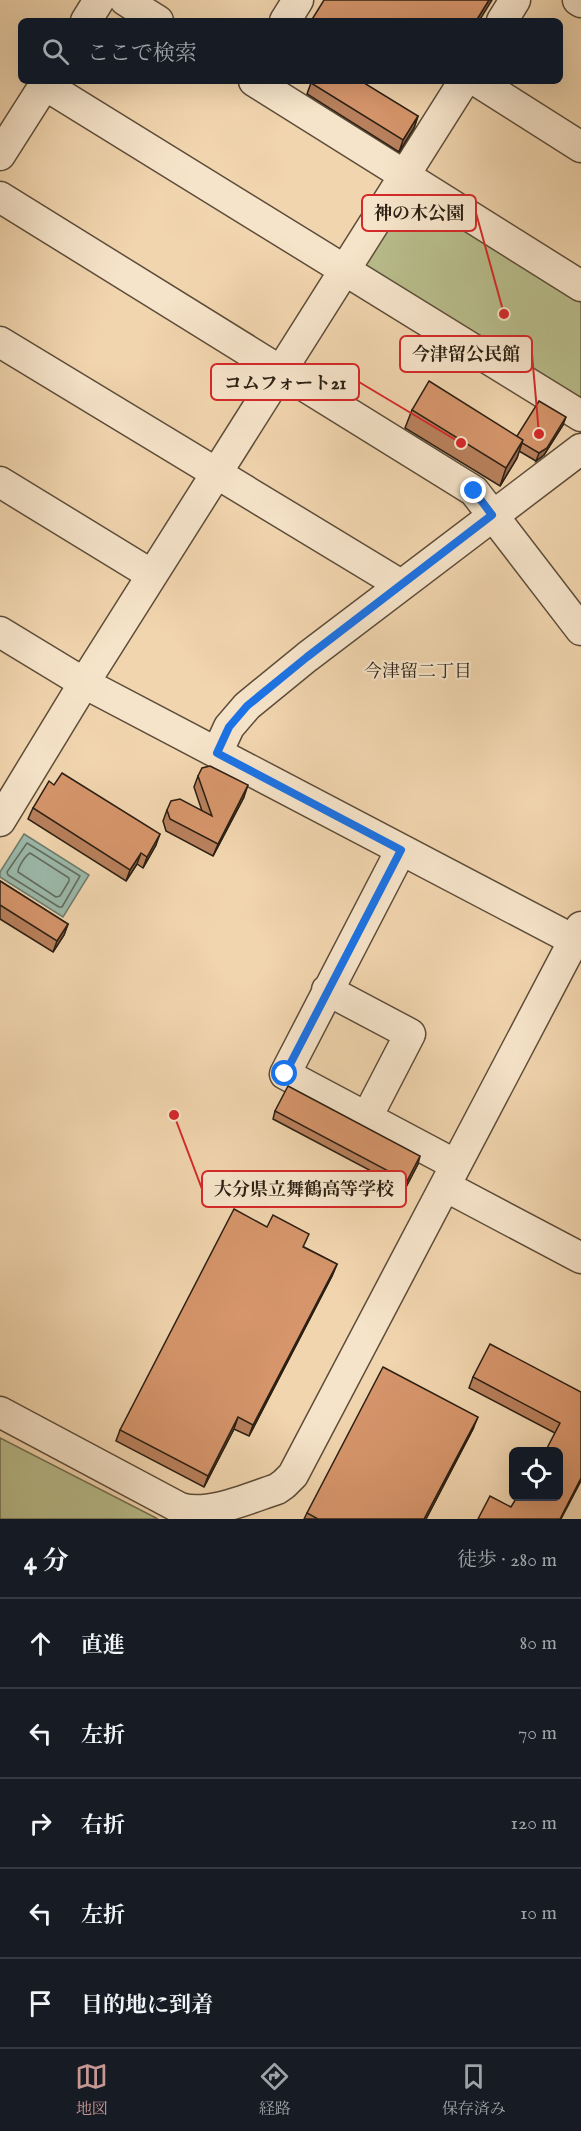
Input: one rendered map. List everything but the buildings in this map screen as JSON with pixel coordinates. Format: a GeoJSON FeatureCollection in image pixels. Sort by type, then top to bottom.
{"type":"FeatureCollection","features":[{"type":"Feature","properties":{"kind":"street"},"geometry":{"type":"LineString","coordinates":[[88,18],[99,0]]}},
{"type":"Feature","properties":{"kind":"street"},"geometry":{"type":"LineString","coordinates":[[125,0],[153,18]]}},
{"type":"Feature","properties":{"kind":"street"},"geometry":{"type":"LineString","coordinates":[[287,18],[298,0]]}},
{"type":"Feature","properties":{"kind":"street"},"geometry":{"type":"LineString","coordinates":[[504,18],[515,0]]}},
{"type":"Feature","properties":{"kind":"street"},"geometry":{"type":"LineString","coordinates":[[0,155],[45,84]]}},
{"type":"Feature","properties":{"kind":"street"},"geometry":{"type":"LineString","coordinates":[[48,84],[581,416]]}},
{"type":"Feature","properties":{"kind":"street"},"geometry":{"type":"LineString","coordinates":[[259,84],[581,286]]}},
{"type":"Feature","properties":{"kind":"street"},"geometry":{"type":"LineString","coordinates":[[0,821],[10,782],[84,683],[462,84]]}},
{"type":"Feature","properties":{"kind":"street"},"geometry":{"type":"LineString","coordinates":[[482,84],[581,147]]}},
{"type":"Feature","properties":{"kind":"street"},"geometry":{"type":"LineString","coordinates":[[0,197],[474,491],[581,630]]}},
{"type":"Feature","properties":{"kind":"street"},"geometry":{"type":"LineString","coordinates":[[0,342],[401,585]]}},
{"type":"Feature","properties":{"kind":"street"},"geometry":{"type":"LineString","coordinates":[[217,753],[229,727],[247,706],[581,448]]}},
{"type":"Feature","properties":{"kind":"street"},"geometry":{"type":"LineString","coordinates":[[0,482],[152,575]]}},
{"type":"Feature","properties":{"kind":"street"},"geometry":{"type":"LineString","coordinates":[[0,632],[84,683],[401,850],[579,937],[450,1175],[293,1474],[285,1484],[277,1490],[204,1511],[188,1511],[0,1412]]}},
{"type":"Feature","properties":{"kind":"street"},"geometry":{"type":"LineString","coordinates":[[401,850],[285,1074],[367,1118],[450,1175],[581,1258]]}},
{"type":"Feature","properties":{"kind":"street"},"geometry":{"type":"LineString","coordinates":[[327,990],[410,1034],[367,1118]]}},
{"type":"Feature","properties":{"kind":"green space"},"geometry":{"type":"Polygon","coordinates":[[[408,193],[581,294],[581,409],[363,267],[408,193]]]}},
{"type":"Feature","properties":{"kind":"green space"},"geometry":{"type":"Polygon","coordinates":[[[0,1438],[158,1519],[0,1519],[0,1438]]]}},
{"type":"Feature","properties":{"kind":"water"},"geometry":{"type":"Polygon","coordinates":[[[24,834],[89,875],[63,917],[0,877],[0,872],[24,834]]]}},
{"type":"Feature","properties":{"kind":"place","name":"神の木公園"},"geometry":{"type":"Point","coordinates":[504,314]}},
{"type":"Feature","properties":{"kind":"place","name":"今津留公民館"},"geometry":{"type":"Point","coordinates":[539,434]}},
{"type":"Feature","properties":{"kind":"place","name":"コムフォート21"},"geometry":{"type":"Point","coordinates":[461,443]}},
{"type":"Feature","properties":{"kind":"place","name":"大分県立舞鶴高等学校"},"geometry":{"type":"Point","coordinates":[174,1115]}},
{"type":"Feature","properties":{"kind":"district","name":"今津留二丁目"},"geometry":{"type":"Point","coordinates":[418,671]}},
{"type":"Feature","properties":{"kind":"route"},"geometry":{"type":"LineString","coordinates":[[285,1074],[401,850],[217,753],[229,727],[247,706],[492,515],[474,491]]}}]}
